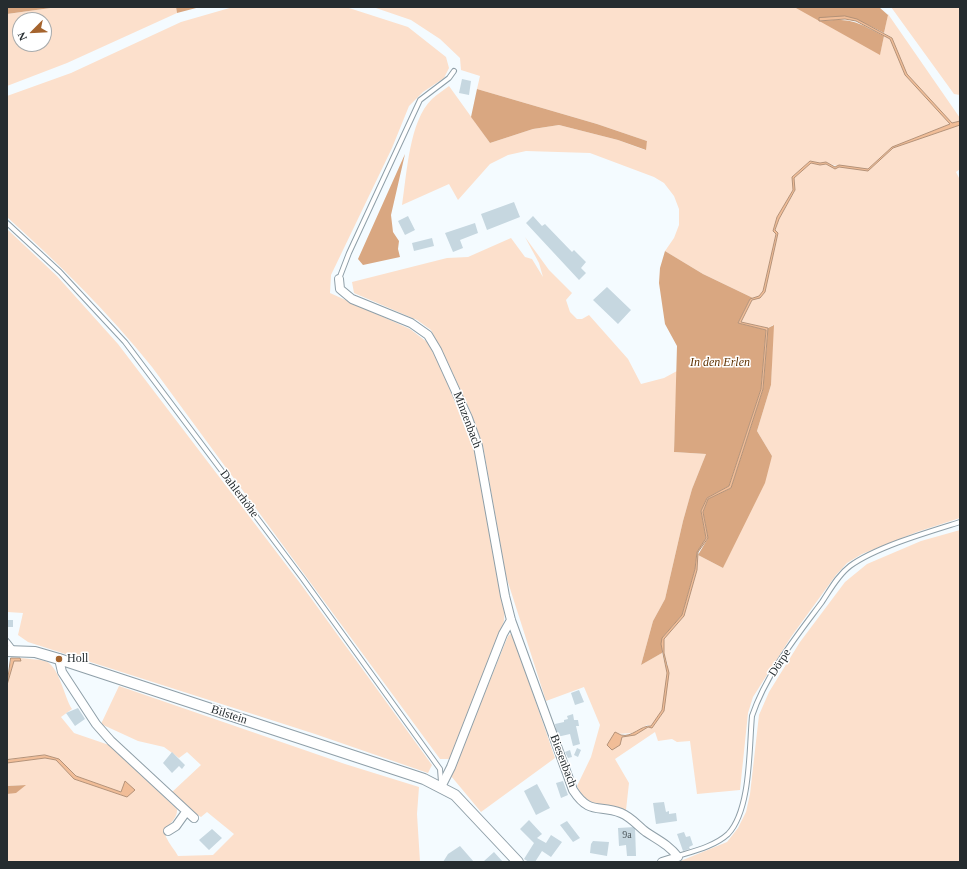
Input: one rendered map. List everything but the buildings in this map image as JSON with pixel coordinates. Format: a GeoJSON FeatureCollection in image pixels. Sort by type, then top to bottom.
{"type":"FeatureCollection","features":[{"type":"Feature","properties":{"kind":"street","name":"Minzenbach"},"geometry":{"type":"LineString","coordinates":[[338,279],[340,289],[352,299],[412,323],[428,335],[438,350],[468,418],[478,446],[505,596],[511,620]]}},
{"type":"Feature","properties":{"kind":"street"},"geometry":{"type":"LineString","coordinates":[[511,620],[503,634],[451,767],[441,787],[455,795],[471,810],[518,862]]}},
{"type":"Feature","properties":{"kind":"street","name":"Biesenbach"},"geometry":{"type":"LineString","coordinates":[[511,620],[573,790],[579,799],[593,808],[619,812],[627,816],[646,832],[671,847],[678,856]]}},
{"type":"Feature","properties":{"kind":"street","name":"Bilstein"},"geometry":{"type":"LineString","coordinates":[[10,651],[35,652],[418,777],[441,787]]}},
{"type":"Feature","properties":{"kind":"street"},"geometry":{"type":"LineString","coordinates":[[59,660],[62,672],[96,724],[111,742],[194,818]]}},
{"type":"Feature","properties":{"kind":"street"},"geometry":{"type":"LineString","coordinates":[[168,832],[176,826],[186,812]]}},
{"type":"Feature","properties":{"kind":"street"},"geometry":{"type":"LineString","coordinates":[[662,862],[678,856]]}},
{"type":"Feature","properties":{"kind":"lane"},"geometry":{"type":"LineString","coordinates":[[338,279],[420,100],[449,78],[454,71]]}},
{"type":"Feature","properties":{"kind":"lane","name":"Dahlerhöhe"},"geometry":{"type":"LineString","coordinates":[[7,223],[60,272],[125,342],[303,579],[440,770],[441,787]]}},
{"type":"Feature","properties":{"kind":"lane","name":"Dörpe"},"geometry":{"type":"LineString","coordinates":[[678,856],[719,840],[728,834],[734,825],[742,806],[752,716],[756,703],[763,689],[802,629],[840,577],[849,567],[872,554],[929,531],[960,522]]}},
{"type":"Feature","properties":{"kind":"lane","name":"Bilstein"},"geometry":{"type":"LineString","coordinates":[[7,641],[10,651]]}},
{"type":"Feature","properties":{"kind":"shaded area"},"geometry":{"type":"Polygon","coordinates":[[[58,7],[176,7],[177,13],[67,63],[7,86],[7,14],[12,13],[12,52],[52,52],[52,12],[22,12],[58,7]]]}},
{"type":"Feature","properties":{"kind":"shaded area"},"geometry":{"type":"Polygon","coordinates":[[[233,7],[349,8],[408,27],[446,57],[449,68],[444,78],[423,92],[409,106],[392,148],[331,275],[330,293],[410,329],[427,342],[441,367],[477,459],[505,606],[504,621],[450,759],[440,759],[152,367],[118,327],[82,289],[7,217],[7,96],[71,73],[181,22],[233,7]]]}},
{"type":"Feature","properties":{"kind":"shaded area"},"geometry":{"type":"Polygon","coordinates":[[[373,7],[796,7],[880,54],[884,36],[890,39],[905,75],[950,124],[892,147],[868,169],[841,167],[826,162],[820,163],[810,161],[792,177],[793,190],[777,217],[773,232],[776,233],[763,291],[759,296],[753,298],[703,274],[665,251],[674,238],[679,225],[679,209],[674,196],[664,183],[654,177],[590,153],[526,151],[508,155],[490,164],[458,200],[449,184],[402,205],[410,149],[418,120],[432,99],[449,86],[490,143],[533,129],[559,125],[618,140],[645,150],[647,141],[597,124],[477,89],[480,76],[461,70],[460,58],[440,39],[411,20],[373,7]]]}},
{"type":"Feature","properties":{"kind":"shaded area"},"geometry":{"type":"Polygon","coordinates":[[[891,7],[960,7],[960,95],[954,94],[891,7]]]}},
{"type":"Feature","properties":{"kind":"shaded area"},"geometry":{"type":"Polygon","coordinates":[[[888,14],[960,118],[960,121],[952,123],[907,74],[892,38],[884,33],[888,14]]]}},
{"type":"Feature","properties":{"kind":"shaded area"},"geometry":{"type":"Polygon","coordinates":[[[845,16],[857,19],[892,38],[907,74],[952,123],[960,121],[960,125],[893,148],[868,171],[839,167],[835,169],[826,164],[820,165],[811,163],[794,178],[795,190],[779,219],[775,230],[778,233],[765,292],[760,298],[752,300],[741,322],[768,328],[763,389],[731,488],[708,499],[703,512],[708,538],[698,552],[697,570],[684,616],[664,639],[664,653],[669,673],[664,711],[652,728],[648,727],[635,735],[622,737],[620,745],[612,750],[607,745],[615,732],[621,735],[629,735],[644,727],[651,726],[662,710],[667,673],[661,644],[662,638],[682,615],[695,569],[697,552],[706,538],[701,511],[707,498],[729,486],[761,389],[766,330],[738,323],[750,299],[759,296],[763,291],[776,234],[773,231],[777,217],[793,190],[792,177],[810,161],[820,163],[826,162],[835,167],[839,165],[868,169],[892,147],[950,124],[905,75],[890,39],[856,21],[845,19],[819,21],[819,18],[845,16]]]}},
{"type":"Feature","properties":{"kind":"shaded area"},"geometry":{"type":"Polygon","coordinates":[[[960,125],[960,169],[956,172],[960,180],[960,518],[917,532],[862,554],[847,563],[836,575],[791,637],[753,697],[748,713],[740,790],[697,794],[690,741],[677,742],[672,739],[658,741],[655,732],[615,759],[629,783],[626,810],[605,807],[591,802],[581,793],[577,786],[591,757],[600,725],[584,687],[546,701],[506,576],[483,446],[471,413],[431,330],[417,320],[354,293],[352,282],[447,258],[468,257],[511,238],[525,257],[532,259],[543,277],[539,263],[525,237],[549,270],[572,293],[566,300],[570,312],[577,319],[582,319],[589,315],[628,359],[641,384],[664,378],[677,371],[674,452],[706,454],[692,489],[665,599],[653,621],[641,665],[662,653],[667,673],[662,710],[651,726],[647,725],[635,733],[615,734],[607,745],[621,741],[622,737],[635,735],[648,727],[652,728],[664,711],[668,665],[664,653],[664,639],[684,616],[697,570],[698,555],[723,568],[772,456],[757,431],[771,385],[773,325],[768,328],[741,322],[752,300],[760,298],[765,292],[778,233],[775,231],[779,219],[795,191],[794,178],[811,163],[820,165],[826,164],[835,169],[839,167],[868,171],[893,148],[960,125]]]}},
{"type":"Feature","properties":{"kind":"shaded area"},"geometry":{"type":"Polygon","coordinates":[[[7,229],[57,276],[118,344],[300,583],[432,765],[428,773],[315,734],[28,642],[18,635],[23,613],[7,612],[7,229]]]}},
{"type":"Feature","properties":{"kind":"shaded area"},"geometry":{"type":"Polygon","coordinates":[[[960,530],[960,862],[678,862],[727,842],[738,828],[746,812],[750,794],[759,715],[769,692],[800,642],[845,582],[867,564],[921,541],[960,530]]]}},
{"type":"Feature","properties":{"kind":"shaded area"},"geometry":{"type":"Polygon","coordinates":[[[512,633],[555,758],[481,812],[451,776],[508,636],[512,633]]]}},
{"type":"Feature","properties":{"kind":"shaded area"},"geometry":{"type":"Polygon","coordinates":[[[11,658],[20,658],[21,661],[14,661],[7,685],[11,658]]]}},
{"type":"Feature","properties":{"kind":"shaded area"},"geometry":{"type":"Polygon","coordinates":[[[20,658],[45,661],[54,668],[72,709],[61,717],[74,733],[109,745],[177,809],[175,817],[165,833],[167,840],[178,856],[213,855],[234,834],[207,812],[201,817],[191,811],[171,793],[201,765],[187,752],[179,758],[164,747],[138,741],[101,724],[119,686],[345,764],[419,787],[417,814],[420,862],[7,862],[7,794],[16,792],[25,785],[7,786],[7,763],[45,758],[56,760],[74,779],[127,797],[125,781],[121,792],[76,776],[59,759],[45,755],[7,760],[7,685],[14,661],[20,661],[20,658]]]}},
{"type":"Feature","properties":{"kind":"shaded area"},"geometry":{"type":"Polygon","coordinates":[[[45,755],[59,759],[76,776],[121,792],[125,781],[135,790],[127,797],[74,779],[56,760],[45,758],[7,763],[7,760],[45,755]]]}},
{"type":"Feature","properties":{"kind":"green space"},"geometry":{"type":"Polygon","coordinates":[[[7,7],[58,7],[12,12],[12,13],[7,14],[7,7]]]}},
{"type":"Feature","properties":{"kind":"green space"},"geometry":{"type":"Polygon","coordinates":[[[176,7],[200,7],[177,13],[176,7]]]}},
{"type":"Feature","properties":{"kind":"green space"},"geometry":{"type":"Polygon","coordinates":[[[879,7],[888,15],[884,33],[868,25],[846,18],[838,17],[819,19],[820,21],[847,20],[884,36],[880,55],[796,8],[879,7]]]}},
{"type":"Feature","properties":{"kind":"green space"},"geometry":{"type":"Polygon","coordinates":[[[477,89],[597,124],[647,141],[646,150],[618,140],[559,125],[533,129],[490,143],[471,117],[477,89]]]}},
{"type":"Feature","properties":{"kind":"green space"},"geometry":{"type":"Polygon","coordinates":[[[405,154],[391,215],[393,232],[399,241],[398,249],[400,257],[363,265],[358,259],[405,154]]]}},
{"type":"Feature","properties":{"kind":"green space","name":"In den Erlen"},"geometry":{"type":"Polygon","coordinates":[[[665,251],[703,274],[753,298],[750,299],[738,323],[766,330],[761,389],[729,486],[707,498],[701,511],[706,538],[697,552],[695,569],[682,615],[662,638],[662,653],[641,665],[653,621],[665,599],[692,489],[706,454],[674,452],[677,346],[665,324],[659,283],[660,268],[665,251]]]}},
{"type":"Feature","properties":{"kind":"green space"},"geometry":{"type":"Polygon","coordinates":[[[774,325],[771,385],[757,431],[772,456],[765,483],[723,568],[698,555],[708,538],[703,512],[708,499],[731,488],[763,389],[768,328],[774,325]]]}},
{"type":"Feature","properties":{"kind":"green space"},"geometry":{"type":"Polygon","coordinates":[[[26,785],[16,793],[7,794],[7,786],[26,785]]]}},
{"type":"Feature","properties":{"kind":"place","name":"Holl"},"geometry":{"type":"Point","coordinates":[59,659]}}]}
